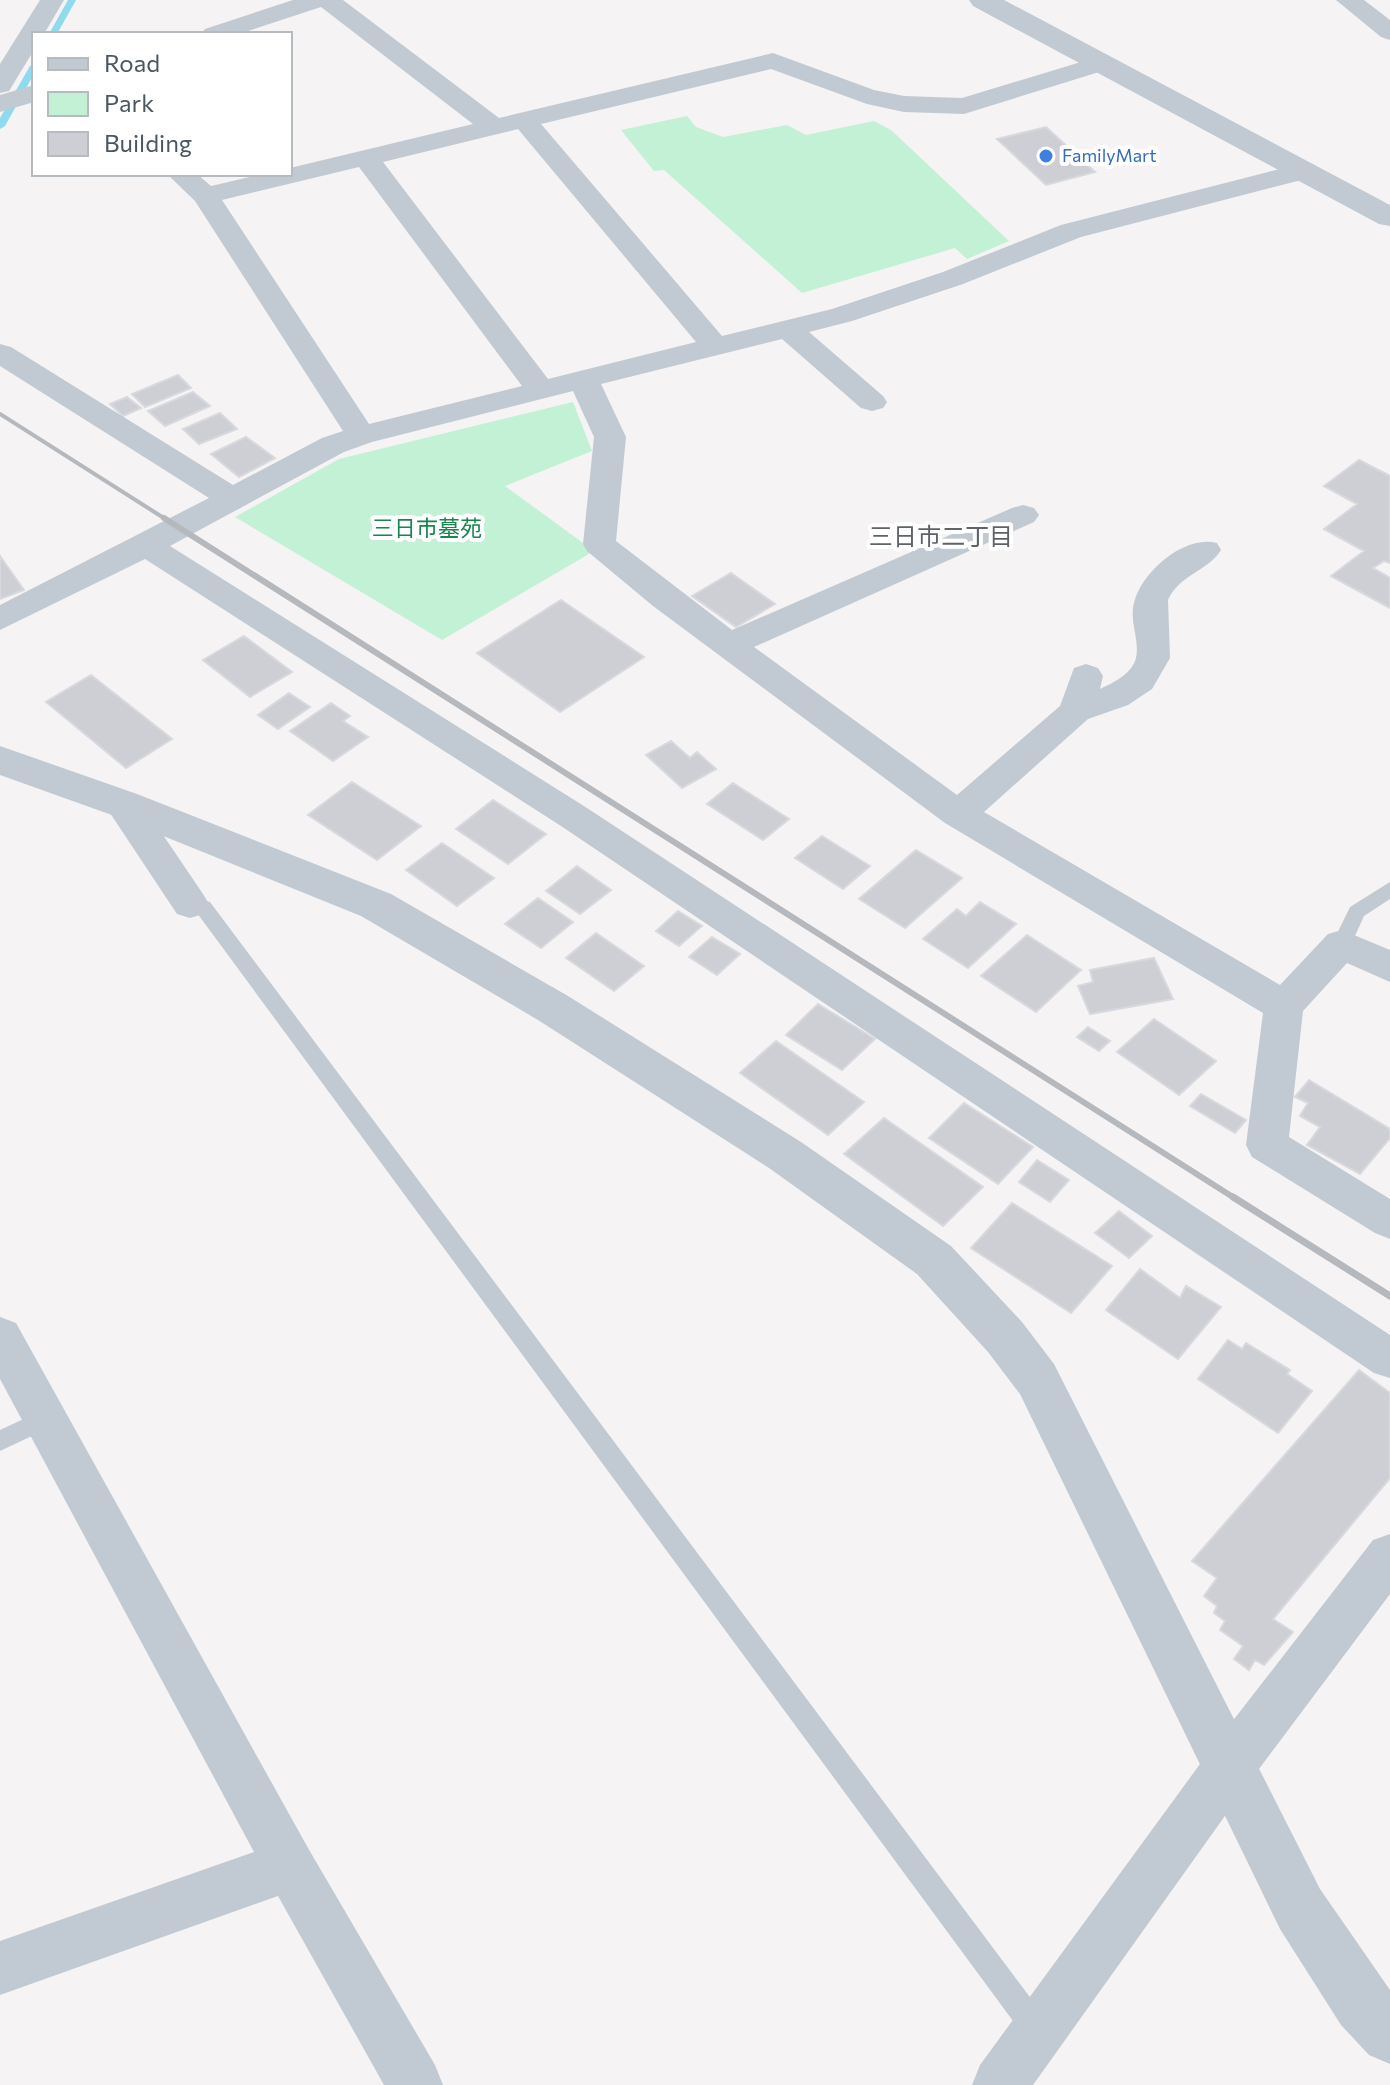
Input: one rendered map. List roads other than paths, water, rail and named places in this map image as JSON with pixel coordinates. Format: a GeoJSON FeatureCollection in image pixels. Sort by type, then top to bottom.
{"type":"FeatureCollection","features":[{"type":"Feature","properties":{"kind":"street"},"geometry":{"type":"LineString","coordinates":[[32,32],[52,0]]}},
{"type":"Feature","properties":{"kind":"street"},"geometry":{"type":"LineString","coordinates":[[220,32],[318,0]]}},
{"type":"Feature","properties":{"kind":"street"},"geometry":{"type":"LineString","coordinates":[[327,0],[494,127]]}},
{"type":"Feature","properties":{"kind":"street"},"geometry":{"type":"LineString","coordinates":[[983,0],[1390,217]]}},
{"type":"Feature","properties":{"kind":"street"},"geometry":{"type":"LineString","coordinates":[[1348,0],[1390,32]]}},
{"type":"Feature","properties":{"kind":"street"},"geometry":{"type":"LineString","coordinates":[[0,85],[32,33]]}},
{"type":"Feature","properties":{"kind":"street"},"geometry":{"type":"LineString","coordinates":[[292,175],[773,61],[867,96],[904,104],[950,107],[964,106],[1103,63]]}},
{"type":"Feature","properties":{"kind":"street"},"geometry":{"type":"LineString","coordinates":[[0,104],[32,94]]}},
{"type":"Feature","properties":{"kind":"street"},"geometry":{"type":"LineString","coordinates":[[524,120],[716,347]]}},
{"type":"Feature","properties":{"kind":"street"},"geometry":{"type":"LineString","coordinates":[[365,157],[540,389]]}},
{"type":"Feature","properties":{"kind":"street"},"geometry":{"type":"LineString","coordinates":[[0,619],[333,445],[361,435],[789,330],[953,278],[1071,231],[1303,171]]}},
{"type":"Feature","properties":{"kind":"street"},"geometry":{"type":"LineString","coordinates":[[183,176],[205,196],[361,435]]}},
{"type":"Feature","properties":{"kind":"street"},"geometry":{"type":"LineString","coordinates":[[205,196],[287,176]]}},
{"type":"Feature","properties":{"kind":"street"},"geometry":{"type":"LineString","coordinates":[[789,330],[872,402]]}},
{"type":"Feature","properties":{"kind":"street"},"geometry":{"type":"LineString","coordinates":[[0,353],[190,470],[231,499]]}},
{"type":"Feature","properties":{"kind":"street"},"geometry":{"type":"LineString","coordinates":[[583,379],[610,437],[599,544],[728,645],[958,814],[1284,1006]]}},
{"type":"Feature","properties":{"kind":"street"},"geometry":{"type":"LineString","coordinates":[[728,645],[1023,515]]}},
{"type":"Feature","properties":{"kind":"street"},"geometry":{"type":"LineString","coordinates":[[146,545],[574,817],[1390,1359]]}},
{"type":"Feature","properties":{"kind":"street"},"geometry":{"type":"LineString","coordinates":[[958,814],[1076,711],[1128,691],[1148,669],[1154,649],[1149,604],[1159,584],[1183,563],[1205,550]]}},
{"type":"Feature","properties":{"kind":"street"},"geometry":{"type":"LineString","coordinates":[[1076,711],[1086,676]]}},
{"type":"Feature","properties":{"kind":"street"},"geometry":{"type":"LineString","coordinates":[[0,760],[123,804],[376,905],[553,1008],[785,1155],[934,1260],[1005,1337],[1037,1379],[1300,1909],[1362,2004],[1390,2034]]}},
{"type":"Feature","properties":{"kind":"street"},"geometry":{"type":"LineString","coordinates":[[123,804],[190,904]]}},
{"type":"Feature","properties":{"kind":"street"},"geometry":{"type":"LineString","coordinates":[[1390,967],[1342,944],[1284,1006],[1267,1145],[1390,1221]]}},
{"type":"Feature","properties":{"kind":"street"},"geometry":{"type":"LineString","coordinates":[[0,1336],[290,1866],[415,2085]]}},
{"type":"Feature","properties":{"kind":"street"},"geometry":{"type":"LineString","coordinates":[[1000,2085],[1229,1767],[1390,1556]]}},
{"type":"Feature","properties":{"kind":"street"},"geometry":{"type":"LineString","coordinates":[[0,1968],[290,1866]]}},
{"type":"Feature","properties":{"kind":"lane"},"geometry":{"type":"LineString","coordinates":[[1342,944],[1357,912],[1390,889]]}},
{"type":"Feature","properties":{"kind":"lane"},"geometry":{"type":"LineString","coordinates":[[190,904],[203,907],[1038,2031]]}},
{"type":"Feature","properties":{"kind":"lane"},"geometry":{"type":"LineString","coordinates":[[0,1441],[45,1419]]}},
{"type":"Feature","properties":{"kind":"waterway"},"geometry":{"type":"LineString","coordinates":[[54,32],[72,0]]}},
{"type":"Feature","properties":{"kind":"waterway"},"geometry":{"type":"LineString","coordinates":[[0,126],[32,70]]}},
{"type":"Feature","properties":{"kind":"railway"},"geometry":{"type":"LineString","coordinates":[[0,414],[167,520]]}},
{"type":"Feature","properties":{"kind":"railway"},"geometry":{"type":"LineString","coordinates":[[164,518],[1236,1199]]}},
{"type":"Feature","properties":{"kind":"railway"},"geometry":{"type":"LineString","coordinates":[[1233,1197],[1390,1296]]}},
{"type":"Feature","properties":{"kind":"place","name":"FamilyMart"},"geometry":{"type":"Point","coordinates":[1046,156]}},
{"type":"Feature","properties":{"kind":"district","name":"三日市二丁目"},"geometry":{"type":"Point","coordinates":[941,537]}},
{"type":"Feature","properties":{"kind":"park label","name":"三日市墓苑"},"geometry":{"type":"Point","coordinates":[427,528]}}]}
